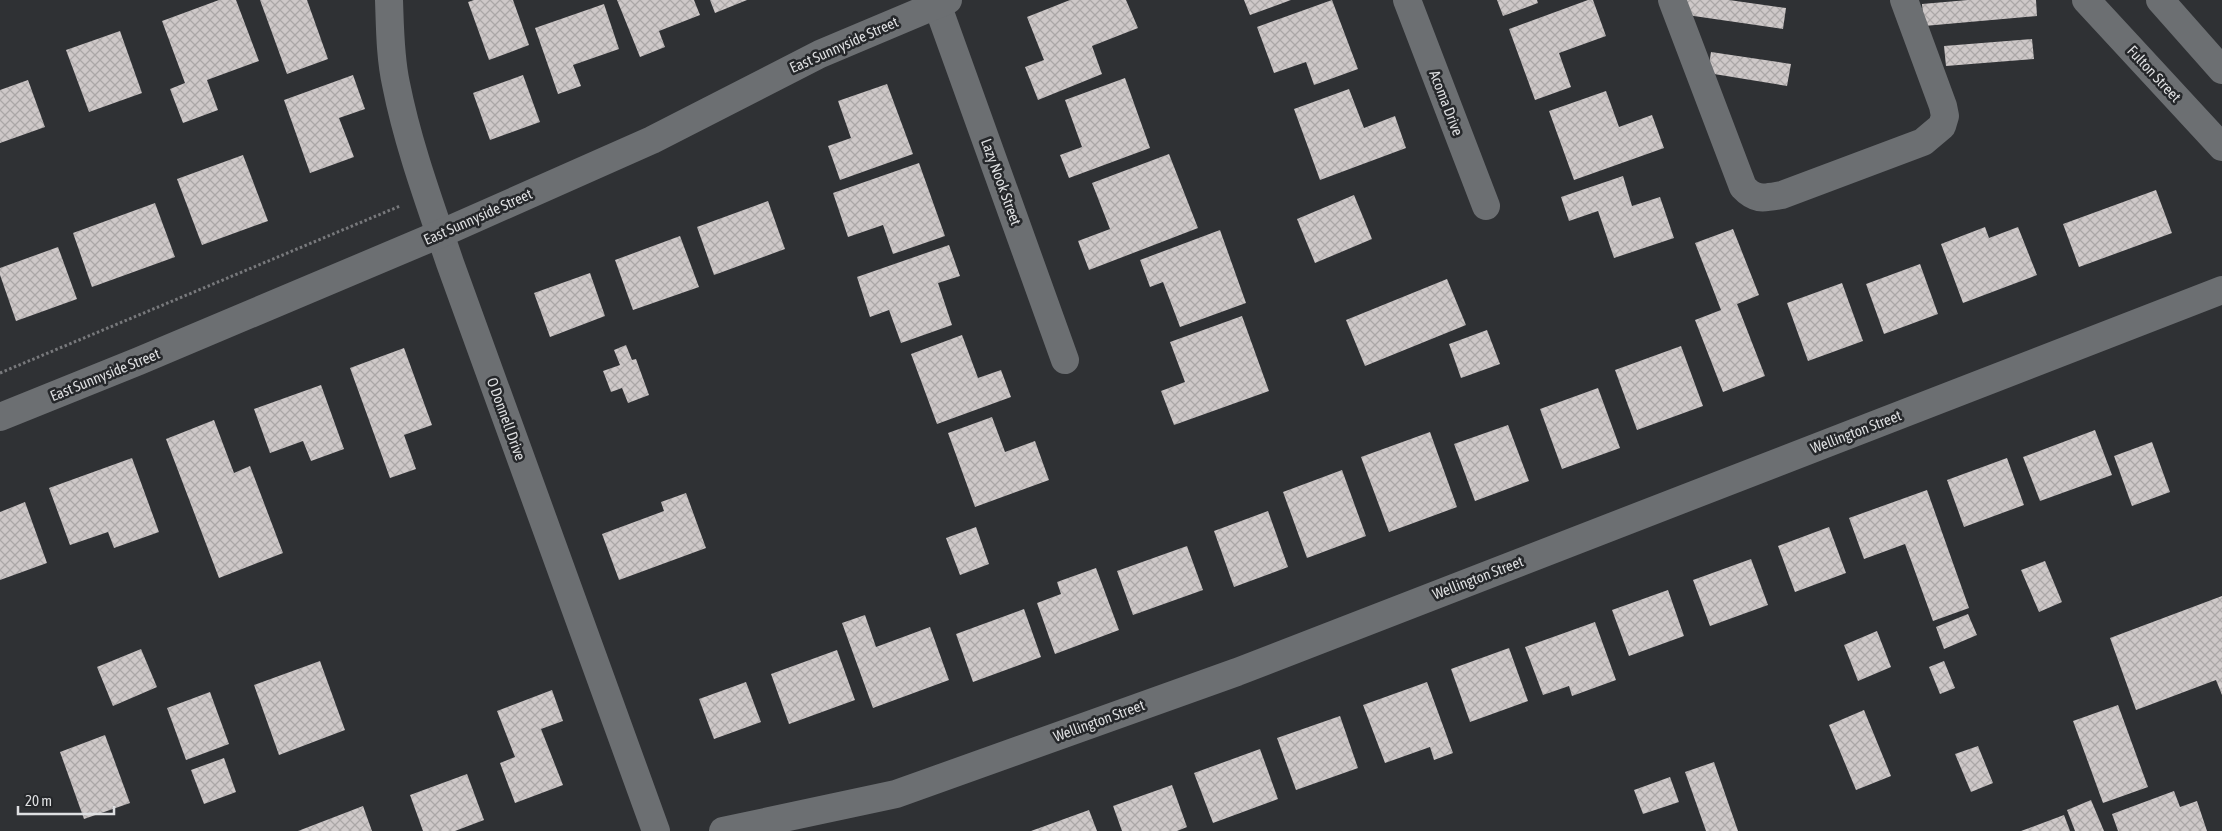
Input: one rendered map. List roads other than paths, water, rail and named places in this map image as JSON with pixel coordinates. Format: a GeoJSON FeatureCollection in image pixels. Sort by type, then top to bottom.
{"type":"FeatureCollection","features":[{"type":"Feature","properties":{"kind":"street","name":"O Donnell Drive"},"geometry":{"type":"LineString","coordinates":[[389,0],[395,82],[408,134],[440,234],[656,831]]}},
{"type":"Feature","properties":{"kind":"street","name":"Acoma Drive"},"geometry":{"type":"LineString","coordinates":[[1407,0],[1486,206]]}},
{"type":"Feature","properties":{"kind":"street"},"geometry":{"type":"LineString","coordinates":[[1672,0],[1743,187],[1751,196],[1763,198],[1782,195],[1923,142],[1942,126],[1945,116],[1943,106],[1904,0]]}},
{"type":"Feature","properties":{"kind":"street","name":"Fulton Street"},"geometry":{"type":"LineString","coordinates":[[2086,0],[2222,147]]}},
{"type":"Feature","properties":{"kind":"street"},"geometry":{"type":"LineString","coordinates":[[2160,0],[2222,70]]}},
{"type":"Feature","properties":{"kind":"street","name":"East Sunnyside Street"},"geometry":{"type":"LineString","coordinates":[[0,417],[139,361],[440,234],[652,140],[820,54],[943,2]]}},
{"type":"Feature","properties":{"kind":"street","name":"Lazy Nook Street"},"geometry":{"type":"LineString","coordinates":[[943,2],[1065,360]]}},
{"type":"Feature","properties":{"kind":"street","name":"Wellington Street"},"geometry":{"type":"LineString","coordinates":[[723,831],[896,794],[1237,672],[2222,290]]}}]}
